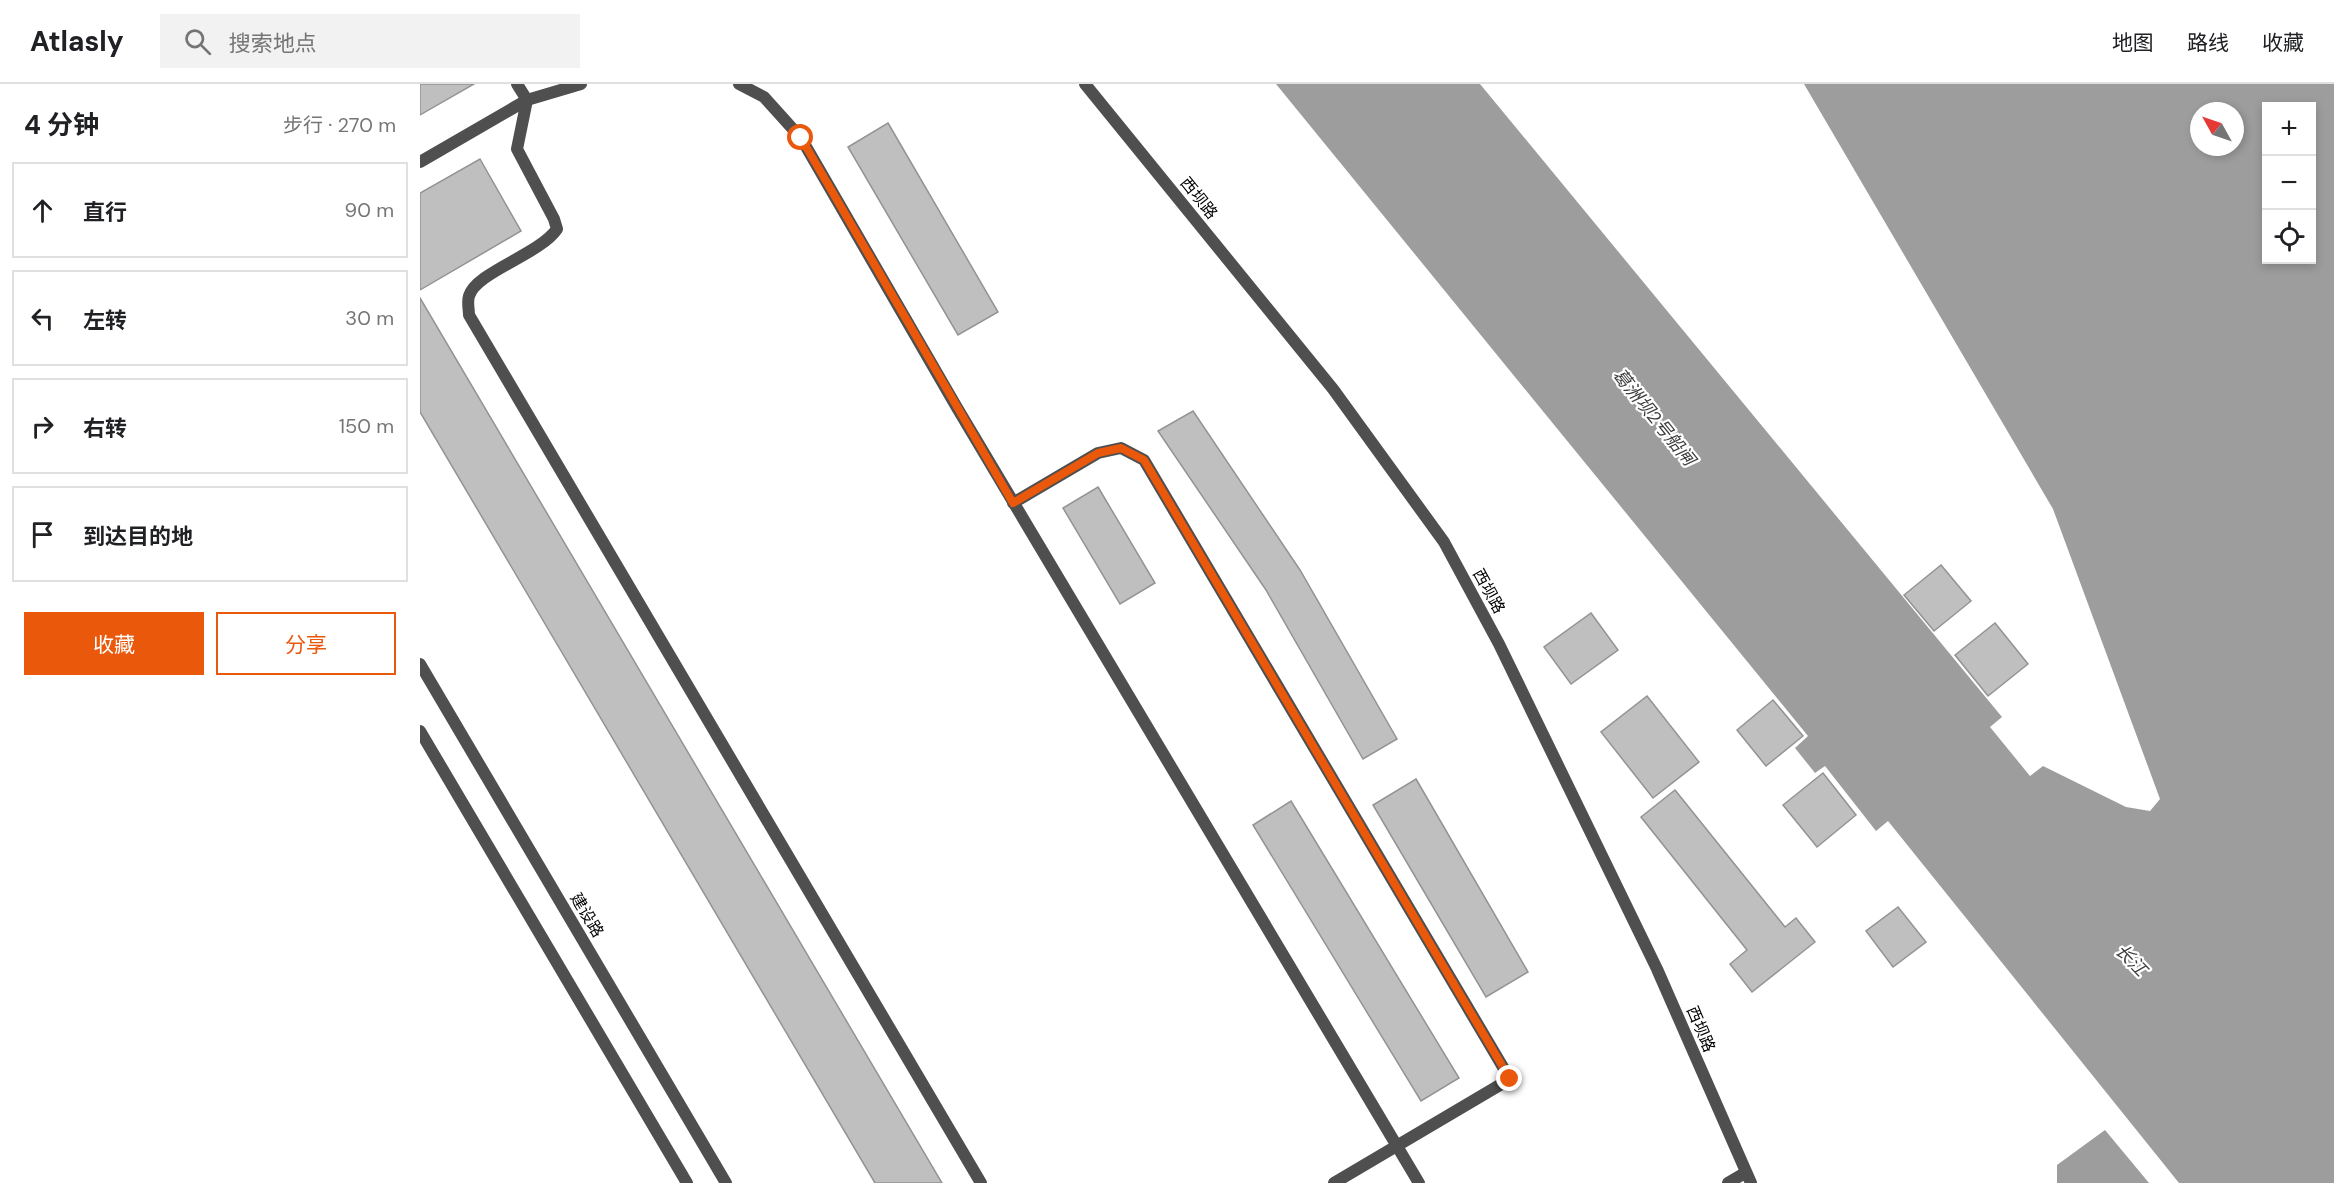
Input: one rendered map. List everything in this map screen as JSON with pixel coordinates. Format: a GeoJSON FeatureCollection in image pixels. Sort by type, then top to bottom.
{"type":"FeatureCollection","features":[{"type":"Feature","properties":{"kind":"lane"},"geometry":{"type":"LineString","coordinates":[[517,84],[527,100],[517,149],[557,229],[548,241],[477,283],[469,297],[469,315],[981,1183]]}},
{"type":"Feature","properties":{"kind":"lane"},"geometry":{"type":"LineString","coordinates":[[420,162],[527,100],[581,84]]}},
{"type":"Feature","properties":{"kind":"lane"},"geometry":{"type":"LineString","coordinates":[[739,84],[764,97],[801,138],[1013,503],[1419,1183]]}},
{"type":"Feature","properties":{"kind":"lane","name":"西坝路"},"geometry":{"type":"LineString","coordinates":[[1085,84],[1333,389],[1444,542],[1499,644],[1657,969],[1748,1178]]}},
{"type":"Feature","properties":{"kind":"lane"},"geometry":{"type":"LineString","coordinates":[[1013,503],[1098,453],[1121,448],[1144,460],[1510,1079],[1334,1183]]}},
{"type":"Feature","properties":{"kind":"lane","name":"建设路"},"geometry":{"type":"LineString","coordinates":[[420,664],[726,1183]]}},
{"type":"Feature","properties":{"kind":"lane"},"geometry":{"type":"LineString","coordinates":[[420,732],[687,1183]]}},
{"type":"Feature","properties":{"kind":"lane"},"geometry":{"type":"LineString","coordinates":[[1728,1183],[1748,1178]]}},
{"type":"Feature","properties":{"kind":"water"},"geometry":{"type":"Polygon","coordinates":[[[1276,84],[1480,84],[2002,717],[1990,727],[2030,776],[2043,766],[2126,807],[2150,811],[2160,799],[2053,509],[1804,84],[2334,84],[2334,1183],[2179,1183],[1888,821],[1876,831],[1825,766],[1815,773],[1795,748],[1808,736],[1276,84]]]}},
{"type":"Feature","properties":{"kind":"water"},"geometry":{"type":"Polygon","coordinates":[[[2105,1130],[2149,1183],[2057,1183],[2057,1165],[2105,1130]]]}},
{"type":"Feature","properties":{"kind":"building"},"geometry":{"type":"Polygon","coordinates":[[[420,84],[474,84],[420,115],[420,84]]]}},
{"type":"Feature","properties":{"kind":"building"},"geometry":{"type":"Polygon","coordinates":[[[888,123],[998,312],[958,335],[848,147],[888,123]]]}},
{"type":"Feature","properties":{"kind":"building"},"geometry":{"type":"Polygon","coordinates":[[[480,159],[521,231],[420,290],[420,193],[480,159]]]}},
{"type":"Feature","properties":{"kind":"building"},"geometry":{"type":"Polygon","coordinates":[[[420,298],[942,1183],[875,1183],[420,412],[420,298]]]}},
{"type":"Feature","properties":{"kind":"building"},"geometry":{"type":"Polygon","coordinates":[[[1193,411],[1300,570],[1397,739],[1363,759],[1266,590],[1158,431],[1193,411]]]}},
{"type":"Feature","properties":{"kind":"building"},"geometry":{"type":"Polygon","coordinates":[[[1098,487],[1155,583],[1120,604],[1063,508],[1098,487]]]}},
{"type":"Feature","properties":{"kind":"building"},"geometry":{"type":"Polygon","coordinates":[[[1941,565],[1971,601],[1934,631],[1904,595],[1941,565]]]}},
{"type":"Feature","properties":{"kind":"building"},"geometry":{"type":"Polygon","coordinates":[[[1591,613],[1618,650],[1571,684],[1544,647],[1591,613]]]}},
{"type":"Feature","properties":{"kind":"building"},"geometry":{"type":"Polygon","coordinates":[[[1995,623],[2028,664],[1988,696],[1955,655],[1995,623]]]}},
{"type":"Feature","properties":{"kind":"building"},"geometry":{"type":"Polygon","coordinates":[[[1647,696],[1699,762],[1653,798],[1601,732],[1647,696]]]}},
{"type":"Feature","properties":{"kind":"building"},"geometry":{"type":"Polygon","coordinates":[[[1773,700],[1803,736],[1766,766],[1737,730],[1773,700]]]}},
{"type":"Feature","properties":{"kind":"building"},"geometry":{"type":"Polygon","coordinates":[[[1823,773],[1856,815],[1817,847],[1783,805],[1823,773]]]}},
{"type":"Feature","properties":{"kind":"building"},"geometry":{"type":"Polygon","coordinates":[[[1416,779],[1528,972],[1486,997],[1373,805],[1416,779]]]}},
{"type":"Feature","properties":{"kind":"building"},"geometry":{"type":"Polygon","coordinates":[[[1675,790],[1785,927],[1796,918],[1815,942],[1752,992],[1730,964],[1747,950],[1641,817],[1675,790]]]}},
{"type":"Feature","properties":{"kind":"building"},"geometry":{"type":"Polygon","coordinates":[[[1291,801],[1459,1078],[1421,1101],[1253,825],[1291,801]]]}},
{"type":"Feature","properties":{"kind":"building"},"geometry":{"type":"Polygon","coordinates":[[[1898,907],[1926,942],[1893,967],[1866,931],[1898,907]]]}},
{"type":"Feature","properties":{"kind":"route"},"geometry":{"type":"LineString","coordinates":[[801,138],[1013,503],[1098,453],[1121,448],[1144,460],[1510,1079]]}},
{"type":"Feature","properties":{"kind":"water label","name":"葛洲坝2号船闸"},"geometry":{"type":"Point","coordinates":[1654,417]}},
{"type":"Feature","properties":{"kind":"water label","name":"长江"},"geometry":{"type":"Point","coordinates":[2131,960]}}]}
